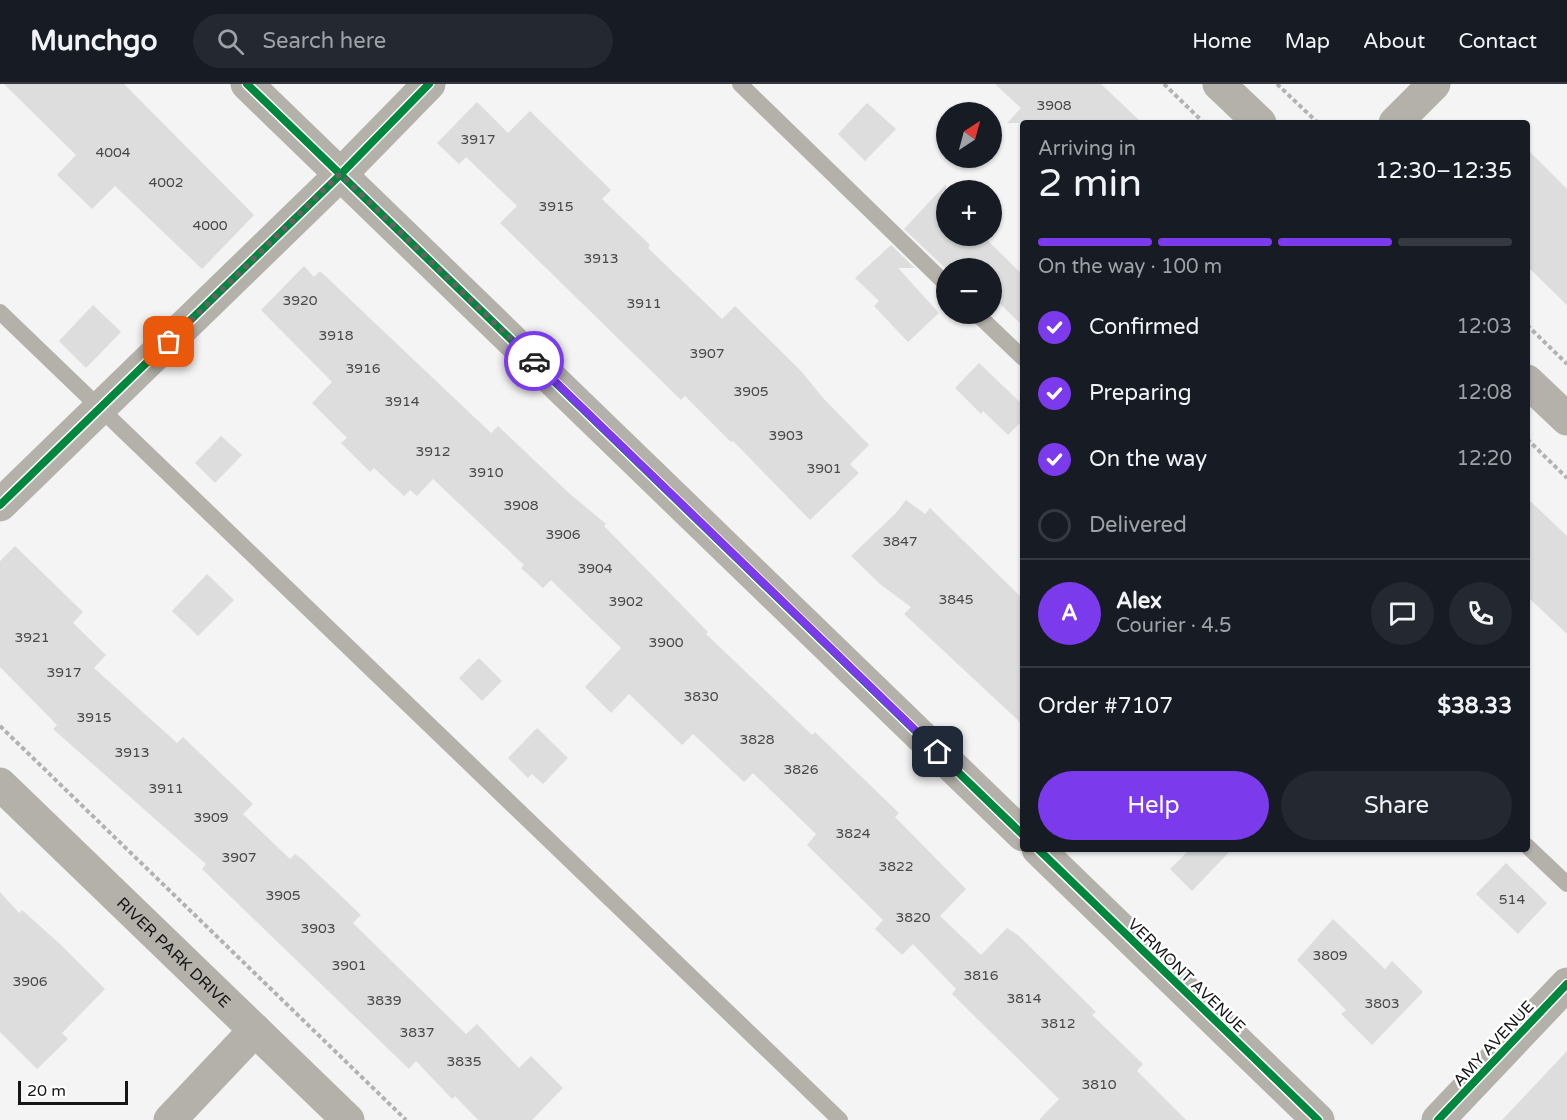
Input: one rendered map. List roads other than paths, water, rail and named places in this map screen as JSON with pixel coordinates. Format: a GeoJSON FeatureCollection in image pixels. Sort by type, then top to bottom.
{"type":"FeatureCollection","features":[{"type":"Feature","properties":{"kind":"street"},"geometry":{"type":"LineString","coordinates":[[247,84],[1020,831]]}},
{"type":"Feature","properties":{"kind":"street"},"geometry":{"type":"LineString","coordinates":[[0,505],[340,174],[429,84]]}},
{"type":"Feature","properties":{"kind":"street"},"geometry":{"type":"LineString","coordinates":[[1220,84],[1257,120]]}},
{"type":"Feature","properties":{"kind":"street"},"geometry":{"type":"LineString","coordinates":[[1398,120],[1434,84]]}},
{"type":"Feature","properties":{"kind":"street"},"geometry":{"type":"LineString","coordinates":[[1530,384],[1567,419]]}},
{"type":"Feature","properties":{"kind":"street","name":"RIVER PARK DRIVE"},"geometry":{"type":"LineString","coordinates":[[0,784],[348,1120]]}},
{"type":"Feature","properties":{"kind":"street","name":"VERMONT AVENUE"},"geometry":{"type":"LineString","coordinates":[[1041,852],[1318,1120]]}},
{"type":"Feature","properties":{"kind":"street","name":"AMY AVENUE"},"geometry":{"type":"LineString","coordinates":[[1438,1120],[1567,984]]}},
{"type":"Feature","properties":{"kind":"street"},"geometry":{"type":"LineString","coordinates":[[170,1120],[255,1030]]}},
{"type":"Feature","properties":{"kind":"lane"},"geometry":{"type":"LineString","coordinates":[[740,84],[936,274]]}},
{"type":"Feature","properties":{"kind":"lane"},"geometry":{"type":"LineString","coordinates":[[0,312],[840,1120]]}},
{"type":"Feature","properties":{"kind":"lane"},"geometry":{"type":"LineString","coordinates":[[987,324],[1020,355]]}},
{"type":"Feature","properties":{"kind":"lane"},"geometry":{"type":"LineString","coordinates":[[1530,849],[1567,884]]}}]}
